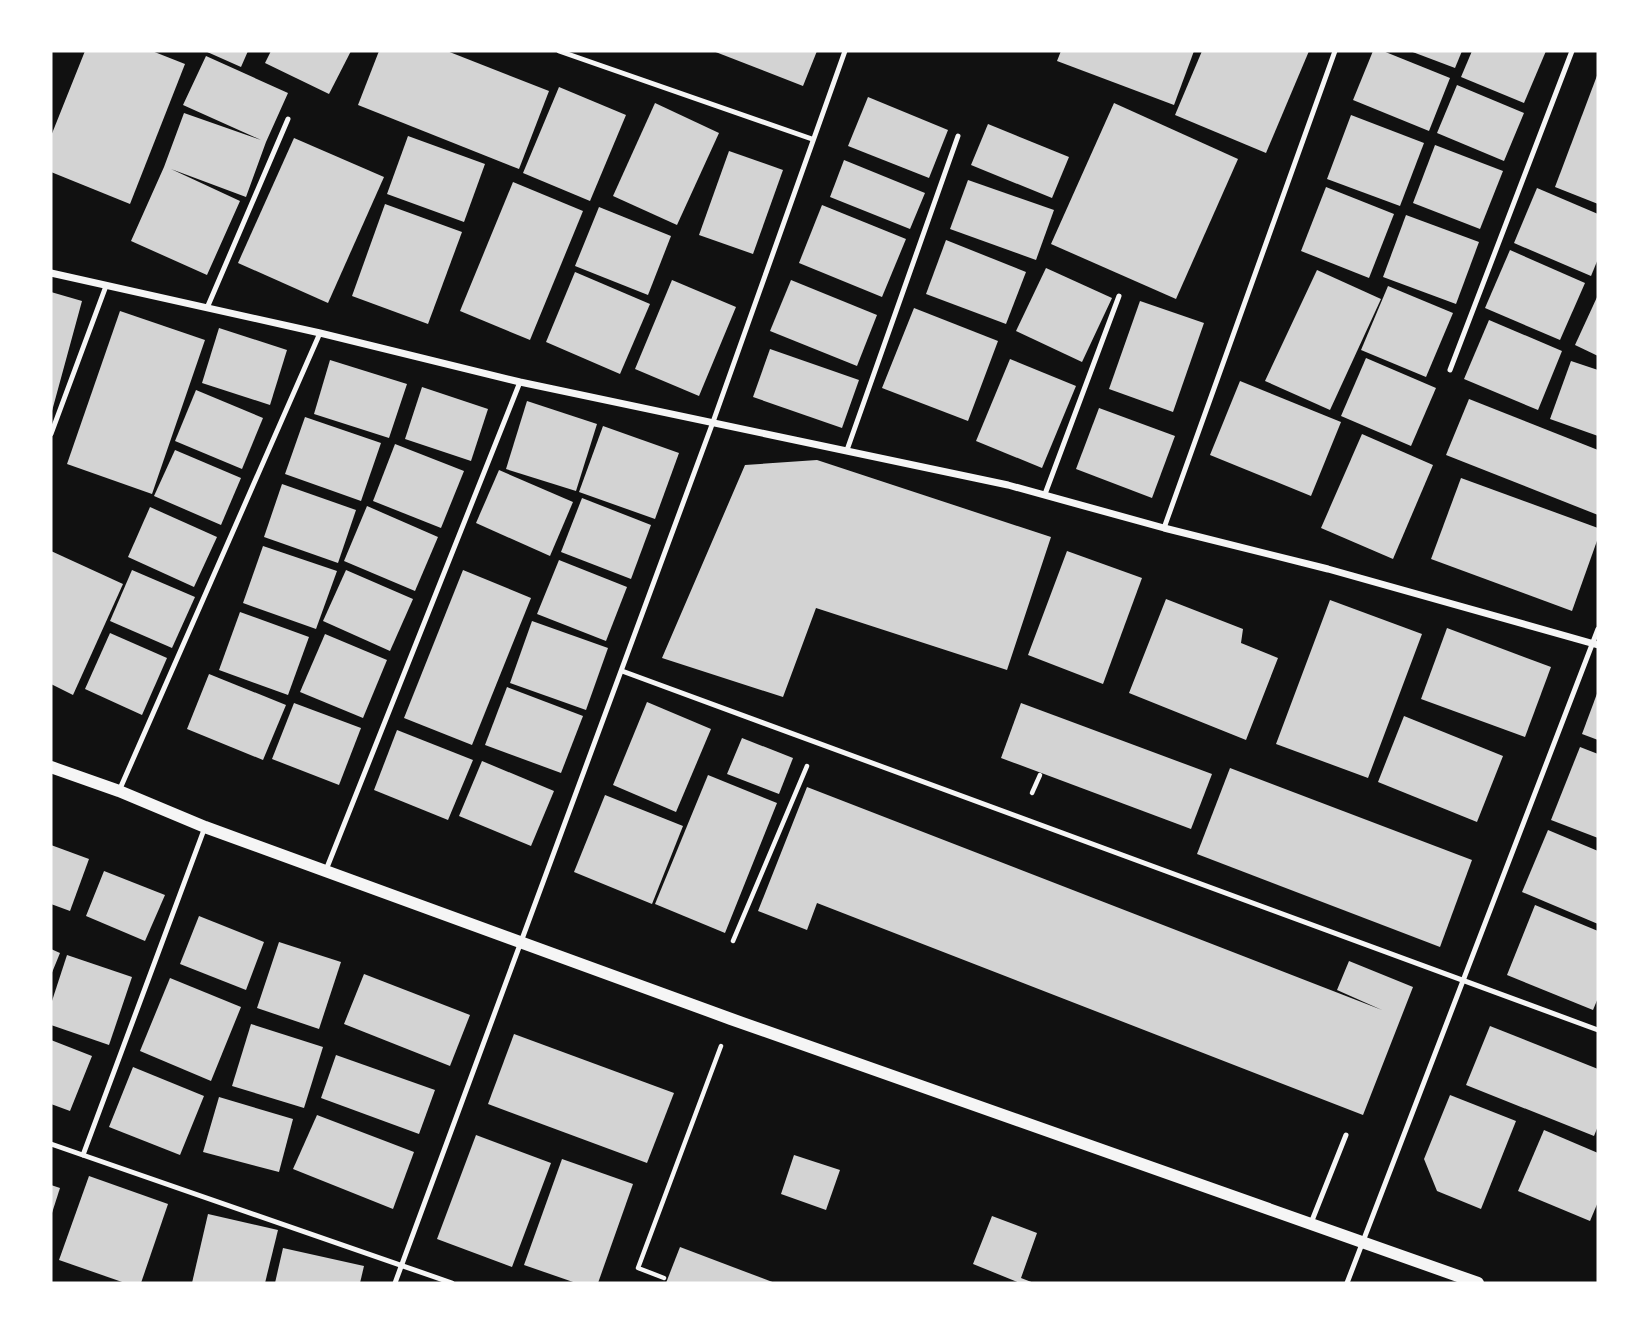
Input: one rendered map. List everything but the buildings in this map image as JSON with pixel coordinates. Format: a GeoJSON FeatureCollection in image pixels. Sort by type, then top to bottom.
{"type":"FeatureCollection","features":[{"type":"Feature","properties":{"kind":"street"},"geometry":{"type":"LineString","coordinates":[[51,273],[320,333],[520,382],[1045,494],[1164,528],[1328,569],[1595,644]]}},
{"type":"Feature","properties":{"kind":"street"},"geometry":{"type":"LineString","coordinates":[[51,766],[205,827],[731,1019],[1478,1283]]}},
{"type":"Feature","properties":{"kind":"lane"},"geometry":{"type":"LineString","coordinates":[[559,51],[812,139]]}},
{"type":"Feature","properties":{"kind":"lane"},"geometry":{"type":"LineString","coordinates":[[396,1283],[713,422],[845,51]]}},
{"type":"Feature","properties":{"kind":"lane"},"geometry":{"type":"LineString","coordinates":[[1164,528],[1335,51]]}},
{"type":"Feature","properties":{"kind":"lane"},"geometry":{"type":"LineString","coordinates":[[1450,370],[1572,51]]}},
{"type":"Feature","properties":{"kind":"lane"},"geometry":{"type":"LineString","coordinates":[[207,308],[288,119]]}},
{"type":"Feature","properties":{"kind":"lane"},"geometry":{"type":"LineString","coordinates":[[847,450],[958,136]]}},
{"type":"Feature","properties":{"kind":"lane"},"geometry":{"type":"LineString","coordinates":[[51,435],[106,286]]}},
{"type":"Feature","properties":{"kind":"lane"},"geometry":{"type":"LineString","coordinates":[[1045,494],[1119,296]]}},
{"type":"Feature","properties":{"kind":"lane"},"geometry":{"type":"LineString","coordinates":[[119,791],[320,333]]}},
{"type":"Feature","properties":{"kind":"lane"},"geometry":{"type":"LineString","coordinates":[[326,871],[520,382]]}},
{"type":"Feature","properties":{"kind":"lane"},"geometry":{"type":"LineString","coordinates":[[1347,1283],[1595,644],[1598,629]]}},
{"type":"Feature","properties":{"kind":"lane"},"geometry":{"type":"LineString","coordinates":[[622,671],[1598,1030]]}},
{"type":"Feature","properties":{"kind":"lane"},"geometry":{"type":"LineString","coordinates":[[83,1155],[205,827]]}},
{"type":"Feature","properties":{"kind":"lane"},"geometry":{"type":"LineString","coordinates":[[1311,1223],[1346,1135]]}},
{"type":"Feature","properties":{"kind":"lane"},"geometry":{"type":"LineString","coordinates":[[51,1144],[452,1283]]}},
{"type":"Feature","properties":{"kind":"path"},"geometry":{"type":"LineString","coordinates":[[733,940],[817,743]]}},
{"type":"Feature","properties":{"kind":"path"},"geometry":{"type":"LineString","coordinates":[[664,1278],[638,1268],[731,1019]]}}]}
